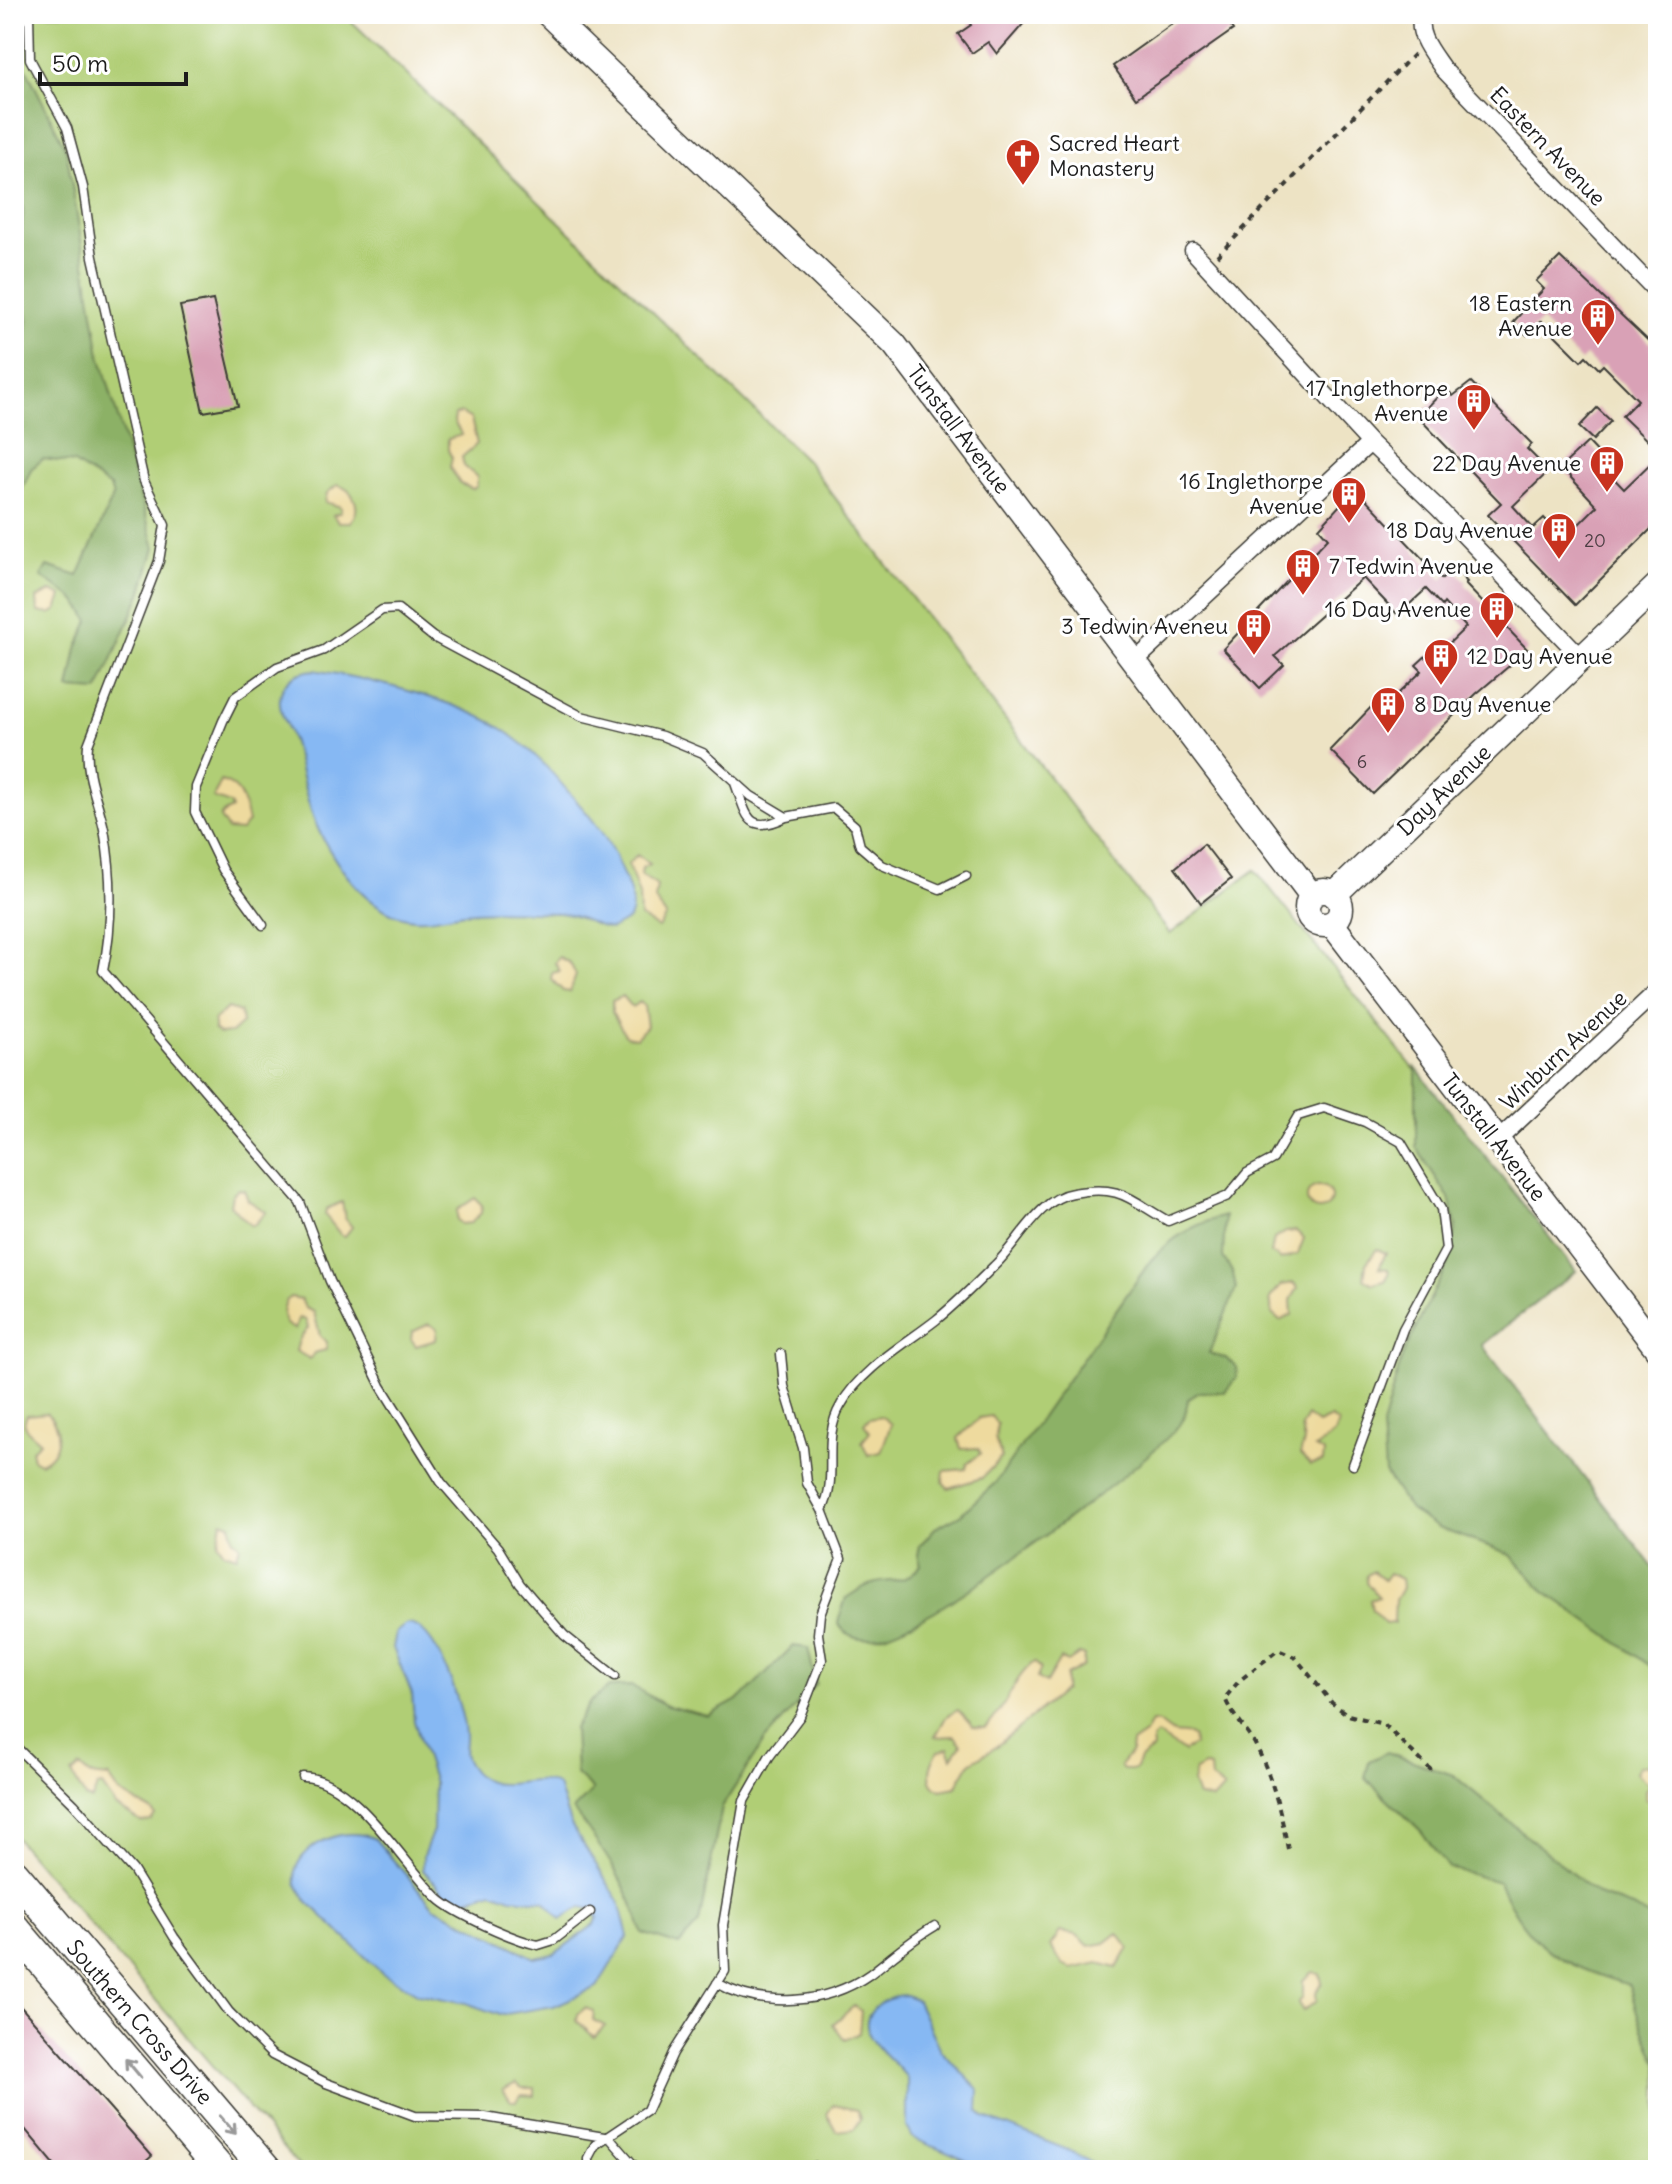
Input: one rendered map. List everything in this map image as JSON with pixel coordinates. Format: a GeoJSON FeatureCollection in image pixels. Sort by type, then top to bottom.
{"type":"FeatureCollection","features":[{"type":"Feature","properties":{"kind":"highway","name":"Southern Cross Drive"},"geometry":{"type":"LineString","coordinates":[[14,1874],[266,2170]]}},
{"type":"Feature","properties":{"kind":"highway","name":"Southern Cross Drive"},"geometry":{"type":"LineString","coordinates":[[14,1928],[220,2170]]}},
{"type":"Feature","properties":{"kind":"street","name":"Tunstall Avenue"},"geometry":{"type":"LineString","coordinates":[[548,14],[894,344],[1133,663],[1323,896],[1341,910],[1332,924],[1658,1350]]}},
{"type":"Feature","properties":{"kind":"street","name":"Eastern Avenue"},"geometry":{"type":"LineString","coordinates":[[1421,18],[1425,43],[1443,69],[1658,293]]}},
{"type":"Feature","properties":{"kind":"street"},"geometry":{"type":"LineString","coordinates":[[1193,251],[1370,443],[1438,508],[1582,658]]}},
{"type":"Feature","properties":{"kind":"street"},"geometry":{"type":"LineString","coordinates":[[1133,663],[1370,443]]}},
{"type":"Feature","properties":{"kind":"street","name":"Day Avenue"},"geometry":{"type":"LineString","coordinates":[[1323,896],[1658,585]]}},
{"type":"Feature","properties":{"kind":"street","name":"Winburn Avenue"},"geometry":{"type":"LineString","coordinates":[[1497,1141],[1658,990]]}},
{"type":"Feature","properties":{"kind":"lane"},"geometry":{"type":"LineString","coordinates":[[29,14],[30,59],[67,128],[83,187],[93,257],[144,481],[165,525],[159,561],[88,745],[86,765],[104,829],[113,902],[103,971],[300,1202],[330,1281],[381,1386],[441,1482],[498,1548],[520,1584],[564,1635],[615,1676]]}},
{"type":"Feature","properties":{"kind":"lane"},"geometry":{"type":"LineString","coordinates":[[263,925],[223,870],[200,824],[195,812],[196,787],[235,697],[277,667],[324,650],[382,610],[398,609],[457,651],[581,716],[662,736],[703,753],[735,783],[786,817]]}},
{"type":"Feature","properties":{"kind":"lane"},"geometry":{"type":"LineString","coordinates":[[735,783],[749,820],[757,826],[834,808],[855,826],[860,846],[882,865],[940,889],[966,876]]}},
{"type":"Feature","properties":{"kind":"lane"},"geometry":{"type":"LineString","coordinates":[[822,1510],[832,1491],[828,1466],[830,1431],[841,1404],[875,1366],[940,1317],[999,1262],[1048,1203],[1070,1193],[1119,1191],[1168,1221],[1187,1216],[1205,1202],[1228,1196],[1247,1173],[1273,1159],[1298,1116],[1324,1108],[1365,1122],[1401,1142],[1441,1209],[1446,1249],[1385,1370],[1353,1465]]}},
{"type":"Feature","properties":{"kind":"lane"},"geometry":{"type":"LineString","coordinates":[[588,2170],[588,2158],[595,2145],[610,2138],[647,2110],[673,2053],[725,1971],[723,1925],[744,1801],[769,1757],[800,1716],[822,1660],[818,1634],[820,1614],[841,1559],[822,1510],[807,1483],[803,1448],[784,1386],[781,1354]]}},
{"type":"Feature","properties":{"kind":"lane"},"geometry":{"type":"LineString","coordinates":[[14,1745],[74,1804],[133,1870],[174,1937],[229,2012],[272,2055],[326,2083],[415,2116],[485,2117],[610,2138],[638,2170]]}},
{"type":"Feature","properties":{"kind":"lane"},"geometry":{"type":"LineString","coordinates":[[303,1777],[316,1778],[337,1788],[401,1850],[439,1899],[461,1913],[538,1945],[554,1940],[590,1912]]}},
{"type":"Feature","properties":{"kind":"lane"},"geometry":{"type":"LineString","coordinates":[[717,1983],[740,1997],[783,2002],[832,1991],[867,1976],[910,1940],[935,1926]]}},
{"type":"Feature","properties":{"kind":"lane"},"geometry":{"type":"LineString","coordinates":[[808,2170],[815,2166],[820,2170]]}},
{"type":"Feature","properties":{"kind":"path"},"geometry":{"type":"LineString","coordinates":[[1229,242],[1425,43]]}},
{"type":"Feature","properties":{"kind":"path"},"geometry":{"type":"LineString","coordinates":[[1288,1849],[1278,1799],[1267,1769],[1243,1723],[1225,1698],[1239,1681],[1278,1650],[1295,1657],[1340,1709],[1348,1715],[1383,1724],[1432,1771]]}},
{"type":"Feature","properties":{"kind":"green space"},"geometry":{"type":"Polygon","coordinates":[[[14,14],[344,14],[806,460],[1170,934],[1255,870],[1576,1271],[1482,1345],[1658,1574],[1658,2170],[302,2170],[14,1836],[14,14]]]}},
{"type":"Feature","properties":{"kind":"green space"},"geometry":{"type":"Polygon","coordinates":[[[14,14],[21,14],[18,35],[23,62],[66,149],[100,355],[155,548],[141,594],[98,691],[69,689],[77,648],[89,621],[73,598],[41,576],[47,566],[78,576],[113,497],[110,487],[74,463],[43,459],[31,469],[14,508],[14,391],[28,320],[21,294],[19,253],[23,212],[14,115],[14,14]]]}},
{"type":"Feature","properties":{"kind":"green space"},"geometry":{"type":"Polygon","coordinates":[[[1416,1068],[1576,1271],[1482,1345],[1658,1574],[1658,1671],[1544,1591],[1510,1554],[1438,1528],[1410,1510],[1385,1473],[1382,1426],[1403,1354],[1447,1265],[1456,1226],[1449,1198],[1416,1147],[1416,1068]]]}},
{"type":"Feature","properties":{"kind":"green space"},"geometry":{"type":"Polygon","coordinates":[[[1225,1216],[1223,1257],[1233,1273],[1236,1289],[1209,1353],[1227,1359],[1237,1368],[1236,1378],[1225,1392],[1199,1392],[1188,1399],[1184,1417],[1149,1455],[1041,1539],[947,1604],[913,1623],[878,1637],[859,1638],[843,1630],[838,1622],[846,1598],[866,1586],[902,1579],[914,1572],[921,1565],[918,1555],[920,1545],[935,1528],[960,1515],[996,1482],[1151,1260],[1184,1232],[1225,1216]]]}},
{"type":"Feature","properties":{"kind":"green space"},"geometry":{"type":"Polygon","coordinates":[[[793,1646],[808,1648],[816,1684],[765,1740],[722,1807],[699,1923],[679,1945],[642,1933],[623,1883],[573,1810],[593,1790],[576,1774],[574,1728],[590,1702],[609,1687],[632,1686],[667,1706],[708,1716],[741,1698],[793,1646]]]}},
{"type":"Feature","properties":{"kind":"green space"},"geometry":{"type":"Polygon","coordinates":[[[1387,1752],[1453,1775],[1598,1895],[1635,1908],[1657,1921],[1658,2064],[1640,2022],[1629,1985],[1584,1969],[1550,1951],[1523,1924],[1499,1882],[1448,1868],[1421,1831],[1365,1778],[1369,1761],[1387,1752]]]}},
{"type":"Feature","properties":{"kind":"sand"},"geometry":{"type":"Polygon","coordinates":[[[461,413],[471,419],[477,444],[462,457],[464,466],[477,477],[477,486],[473,489],[460,484],[450,467],[452,458],[448,439],[462,435],[454,422],[455,415],[461,413]]]}},
{"type":"Feature","properties":{"kind":"sand"},"geometry":{"type":"Polygon","coordinates":[[[337,485],[348,491],[355,500],[356,511],[350,522],[338,522],[333,515],[341,512],[341,507],[325,502],[327,493],[337,485]]]}},
{"type":"Feature","properties":{"kind":"sand"},"geometry":{"type":"Polygon","coordinates":[[[52,591],[62,596],[57,610],[50,614],[38,612],[37,598],[52,591]]]}},
{"type":"Feature","properties":{"kind":"sand"},"geometry":{"type":"Polygon","coordinates":[[[221,781],[234,787],[241,797],[248,822],[241,831],[228,830],[220,818],[232,809],[230,804],[213,798],[221,781]]]}},
{"type":"Feature","properties":{"kind":"sand"},"geometry":{"type":"Polygon","coordinates":[[[637,855],[650,864],[642,868],[641,875],[657,886],[655,900],[666,916],[658,928],[640,917],[639,895],[628,864],[637,855]]]}},
{"type":"Feature","properties":{"kind":"sand"},"geometry":{"type":"Polygon","coordinates":[[[559,957],[570,963],[576,975],[570,992],[563,991],[551,979],[552,973],[560,971],[555,963],[559,957]]]}},
{"type":"Feature","properties":{"kind":"sand"},"geometry":{"type":"Polygon","coordinates":[[[623,996],[632,1007],[639,1002],[644,1006],[647,1026],[636,1038],[626,1036],[612,1013],[612,1001],[623,996]]]}},
{"type":"Feature","properties":{"kind":"sand"},"geometry":{"type":"Polygon","coordinates":[[[227,1008],[240,1012],[242,1023],[231,1033],[219,1034],[214,1030],[214,1021],[227,1008]]]}},
{"type":"Feature","properties":{"kind":"sand"},"geometry":{"type":"Polygon","coordinates":[[[1319,1186],[1328,1189],[1331,1198],[1328,1207],[1319,1210],[1310,1207],[1307,1198],[1310,1189],[1319,1186]]]}},
{"type":"Feature","properties":{"kind":"sand"},"geometry":{"type":"Polygon","coordinates":[[[238,1189],[244,1190],[248,1200],[266,1212],[254,1225],[250,1225],[230,1205],[232,1195],[238,1189]]]}},
{"type":"Feature","properties":{"kind":"sand"},"geometry":{"type":"Polygon","coordinates":[[[475,1198],[482,1205],[481,1213],[471,1223],[461,1224],[457,1220],[457,1210],[475,1198]]]}},
{"type":"Feature","properties":{"kind":"sand"},"geometry":{"type":"Polygon","coordinates":[[[342,1202],[345,1218],[352,1227],[345,1236],[325,1215],[326,1209],[342,1202]]]}},
{"type":"Feature","properties":{"kind":"sand"},"geometry":{"type":"Polygon","coordinates":[[[1296,1231],[1304,1238],[1298,1254],[1281,1260],[1271,1253],[1274,1239],[1286,1232],[1296,1231]]]}},
{"type":"Feature","properties":{"kind":"sand"},"geometry":{"type":"Polygon","coordinates":[[[1377,1249],[1386,1253],[1379,1268],[1388,1269],[1389,1274],[1385,1281],[1373,1284],[1364,1278],[1366,1264],[1377,1249]]]}},
{"type":"Feature","properties":{"kind":"sand"},"geometry":{"type":"Polygon","coordinates":[[[1294,1283],[1298,1288],[1291,1300],[1292,1315],[1280,1321],[1272,1314],[1270,1298],[1281,1285],[1294,1283]]]}},
{"type":"Feature","properties":{"kind":"sand"},"geometry":{"type":"Polygon","coordinates":[[[291,1297],[301,1299],[305,1308],[314,1312],[320,1336],[327,1342],[326,1350],[314,1353],[310,1359],[296,1351],[299,1340],[308,1328],[306,1320],[299,1318],[295,1329],[283,1318],[286,1301],[291,1297]]]}},
{"type":"Feature","properties":{"kind":"sand"},"geometry":{"type":"Polygon","coordinates":[[[429,1324],[437,1329],[436,1340],[416,1346],[411,1339],[412,1332],[429,1324]]]}},
{"type":"Feature","properties":{"kind":"sand"},"geometry":{"type":"Polygon","coordinates":[[[46,1413],[55,1425],[57,1440],[52,1454],[40,1463],[33,1459],[31,1450],[40,1442],[28,1431],[25,1420],[27,1415],[46,1413]]]}},
{"type":"Feature","properties":{"kind":"sand"},"geometry":{"type":"Polygon","coordinates":[[[881,1416],[891,1424],[881,1452],[868,1455],[862,1442],[870,1432],[864,1424],[869,1418],[881,1416]]]}},
{"type":"Feature","properties":{"kind":"sand"},"geometry":{"type":"Polygon","coordinates":[[[991,1416],[997,1424],[995,1441],[1002,1457],[982,1478],[948,1488],[943,1482],[944,1471],[966,1469],[967,1464],[981,1453],[978,1448],[961,1449],[958,1438],[979,1418],[991,1416]]]}},
{"type":"Feature","properties":{"kind":"sand"},"geometry":{"type":"Polygon","coordinates":[[[1307,1416],[1318,1424],[1331,1418],[1338,1423],[1334,1434],[1315,1448],[1324,1453],[1323,1462],[1310,1465],[1300,1455],[1304,1442],[1301,1427],[1307,1416]]]}},
{"type":"Feature","properties":{"kind":"sand"},"geometry":{"type":"Polygon","coordinates":[[[222,1521],[231,1524],[233,1539],[240,1545],[237,1556],[224,1552],[218,1543],[222,1521]]]}},
{"type":"Feature","properties":{"kind":"sand"},"geometry":{"type":"Polygon","coordinates":[[[1373,1571],[1384,1580],[1389,1573],[1401,1579],[1402,1588],[1395,1600],[1394,1623],[1385,1624],[1372,1610],[1370,1600],[1379,1597],[1366,1583],[1367,1575],[1373,1571]]]}},
{"type":"Feature","properties":{"kind":"sand"},"geometry":{"type":"Polygon","coordinates":[[[1080,1654],[1084,1656],[1083,1666],[1066,1675],[1065,1690],[993,1749],[970,1763],[956,1787],[940,1790],[935,1786],[930,1772],[938,1751],[948,1748],[952,1758],[961,1745],[955,1736],[935,1737],[946,1717],[958,1710],[974,1727],[985,1728],[1034,1662],[1041,1668],[1037,1678],[1046,1683],[1060,1659],[1068,1662],[1080,1654]]]}},
{"type":"Feature","properties":{"kind":"sand"},"geometry":{"type":"Polygon","coordinates":[[[1151,1722],[1174,1733],[1190,1735],[1194,1745],[1184,1752],[1157,1735],[1152,1739],[1153,1749],[1140,1759],[1135,1770],[1123,1770],[1120,1766],[1131,1752],[1132,1743],[1145,1734],[1151,1722]]]}},
{"type":"Feature","properties":{"kind":"sand"},"geometry":{"type":"Polygon","coordinates":[[[1647,1764],[1658,1773],[1658,1805],[1646,1799],[1645,1790],[1650,1785],[1636,1773],[1639,1766],[1647,1764]]]}},
{"type":"Feature","properties":{"kind":"sand"},"geometry":{"type":"Polygon","coordinates":[[[1204,1766],[1210,1767],[1211,1779],[1224,1788],[1213,1800],[1198,1797],[1193,1784],[1195,1771],[1204,1766]]]}},
{"type":"Feature","properties":{"kind":"sand"},"geometry":{"type":"Polygon","coordinates":[[[80,1767],[89,1775],[109,1777],[119,1792],[152,1811],[155,1816],[151,1821],[141,1822],[116,1806],[102,1786],[97,1787],[92,1800],[85,1798],[72,1774],[80,1767]]]}},
{"type":"Feature","properties":{"kind":"sand"},"geometry":{"type":"Polygon","coordinates":[[[1060,1932],[1077,1935],[1089,1946],[1105,1943],[1118,1933],[1129,1948],[1117,1968],[1099,1963],[1071,1969],[1063,1965],[1050,1946],[1060,1932]]]}},
{"type":"Feature","properties":{"kind":"sand"},"geometry":{"type":"Polygon","coordinates":[[[1313,1972],[1320,1974],[1322,1983],[1316,1993],[1317,2001],[1303,2011],[1298,2003],[1303,1997],[1303,1980],[1313,1972]]]}},
{"type":"Feature","properties":{"kind":"sand"},"geometry":{"type":"Polygon","coordinates":[[[854,2006],[861,2011],[859,2033],[845,2040],[833,2024],[854,2006]]]}},
{"type":"Feature","properties":{"kind":"sand"},"geometry":{"type":"Polygon","coordinates":[[[585,2008],[594,2011],[593,2020],[605,2026],[594,2037],[577,2021],[578,2014],[585,2008]]]}},
{"type":"Feature","properties":{"kind":"sand"},"geometry":{"type":"Polygon","coordinates":[[[516,2083],[522,2088],[535,2088],[535,2096],[521,2095],[517,2101],[511,2101],[503,2090],[516,2083]]]}},
{"type":"Feature","properties":{"kind":"sand"},"geometry":{"type":"Polygon","coordinates":[[[833,2105],[857,2110],[860,2119],[854,2129],[836,2131],[827,2114],[833,2105]]]}},
{"type":"Feature","properties":{"kind":"water"},"geometry":{"type":"Polygon","coordinates":[[[314,670],[359,678],[436,699],[482,718],[521,743],[556,777],[603,835],[629,890],[632,904],[629,919],[611,929],[559,913],[485,911],[414,919],[398,916],[370,899],[345,873],[319,831],[281,711],[284,686],[295,675],[314,670]]]}},
{"type":"Feature","properties":{"kind":"water"},"geometry":{"type":"Polygon","coordinates":[[[407,1624],[418,1628],[428,1638],[446,1669],[463,1722],[464,1753],[468,1764],[478,1776],[489,1782],[536,1781],[558,1786],[570,1823],[619,1901],[628,1936],[597,1987],[554,2006],[500,2015],[466,2003],[419,1994],[382,1973],[306,1900],[296,1883],[295,1871],[300,1861],[317,1844],[339,1835],[364,1835],[375,1839],[434,1907],[535,1958],[554,1954],[595,1924],[598,1917],[590,1909],[581,1907],[561,1919],[544,1901],[511,1898],[493,1891],[461,1901],[444,1893],[423,1870],[423,1856],[433,1830],[434,1783],[414,1721],[412,1694],[393,1648],[396,1632],[407,1624]]]}},
{"type":"Feature","properties":{"kind":"water"},"geometry":{"type":"Polygon","coordinates":[[[906,1996],[917,2001],[940,2050],[979,2090],[978,2111],[984,2117],[1068,2150],[1106,2170],[988,2170],[913,2138],[907,2127],[907,2078],[878,2047],[867,2029],[867,2020],[879,2004],[906,1996]]]}},
{"type":"Feature","properties":{"kind":"building"},"geometry":{"type":"Polygon","coordinates":[[[963,14],[1032,14],[997,54],[988,42],[972,53],[958,34],[971,25],[963,14]]]}},
{"type":"Feature","properties":{"kind":"building"},"geometry":{"type":"Polygon","coordinates":[[[1186,14],[1222,14],[1233,30],[1136,98],[1113,66],[1186,14]]]}},
{"type":"Feature","properties":{"kind":"building"},"geometry":{"type":"Polygon","coordinates":[[[1560,257],[1658,350],[1658,451],[1622,416],[1638,400],[1603,365],[1599,369],[1586,356],[1581,361],[1541,321],[1527,335],[1513,322],[1544,289],[1536,281],[1560,257]]]}},
{"type":"Feature","properties":{"kind":"building"},"geometry":{"type":"Polygon","coordinates":[[[213,300],[238,406],[203,412],[180,306],[213,300]]]}},
{"type":"Feature","properties":{"kind":"building"},"geometry":{"type":"Polygon","coordinates":[[[1471,382],[1532,444],[1527,449],[1549,471],[1513,506],[1533,528],[1544,518],[1564,539],[1597,506],[1561,467],[1588,442],[1604,459],[1599,463],[1624,489],[1658,456],[1658,522],[1575,605],[1488,515],[1501,503],[1418,417],[1446,388],[1453,396],[1471,382]]]}},
{"type":"Feature","properties":{"kind":"building"},"geometry":{"type":"Polygon","coordinates":[[[1597,408],[1611,421],[1593,440],[1579,427],[1597,408]]]}},
{"type":"Feature","properties":{"kind":"building"},"geometry":{"type":"Polygon","coordinates":[[[1351,493],[1357,499],[1362,495],[1442,579],[1454,567],[1467,582],[1465,584],[1528,650],[1476,694],[1373,794],[1330,750],[1377,701],[1383,708],[1422,671],[1416,665],[1428,654],[1433,659],[1466,627],[1444,603],[1442,606],[1426,589],[1398,615],[1363,578],[1275,656],[1284,665],[1260,688],[1223,649],[1328,538],[1319,528],[1351,493]]]}},
{"type":"Feature","properties":{"kind":"building"},"geometry":{"type":"Polygon","coordinates":[[[1204,844],[1231,879],[1201,903],[1175,868],[1204,844]]]}},
{"type":"Feature","properties":{"kind":"building"},"geometry":{"type":"Polygon","coordinates":[[[14,1999],[152,2156],[136,2170],[59,2170],[14,2116],[14,1999]]]}},
{"type":"Feature","properties":{"kind":"place","name":"Sacred Heart Monastery"},"geometry":{"type":"Point","coordinates":[1023,187]}},
{"type":"Feature","properties":{"kind":"place","name":"18 Eastern Avenue"},"geometry":{"type":"Point","coordinates":[1598,347]}},
{"type":"Feature","properties":{"kind":"place","name":"17 Inglethorpe Avenue"},"geometry":{"type":"Point","coordinates":[1474,432]}},
{"type":"Feature","properties":{"kind":"place","name":"22 Day Avenue"},"geometry":{"type":"Point","coordinates":[1607,494]}},
{"type":"Feature","properties":{"kind":"place","name":"16 Inglethorpe Avenue"},"geometry":{"type":"Point","coordinates":[1349,525]}},
{"type":"Feature","properties":{"kind":"place","name":"18 Day Avenue"},"geometry":{"type":"Point","coordinates":[1559,561]}},
{"type":"Feature","properties":{"kind":"place","name":"7 Tedwin Avenue"},"geometry":{"type":"Point","coordinates":[1303,597]}},
{"type":"Feature","properties":{"kind":"place","name":"16 Day Avenue"},"geometry":{"type":"Point","coordinates":[1497,640]}},
{"type":"Feature","properties":{"kind":"place","name":"3 Tedwin Aveneu"},"geometry":{"type":"Point","coordinates":[1254,657]}},
{"type":"Feature","properties":{"kind":"place","name":"12 Day Avenue"},"geometry":{"type":"Point","coordinates":[1441,687]}},
{"type":"Feature","properties":{"kind":"place","name":"8 Day Avenue"},"geometry":{"type":"Point","coordinates":[1388,735]}}]}
